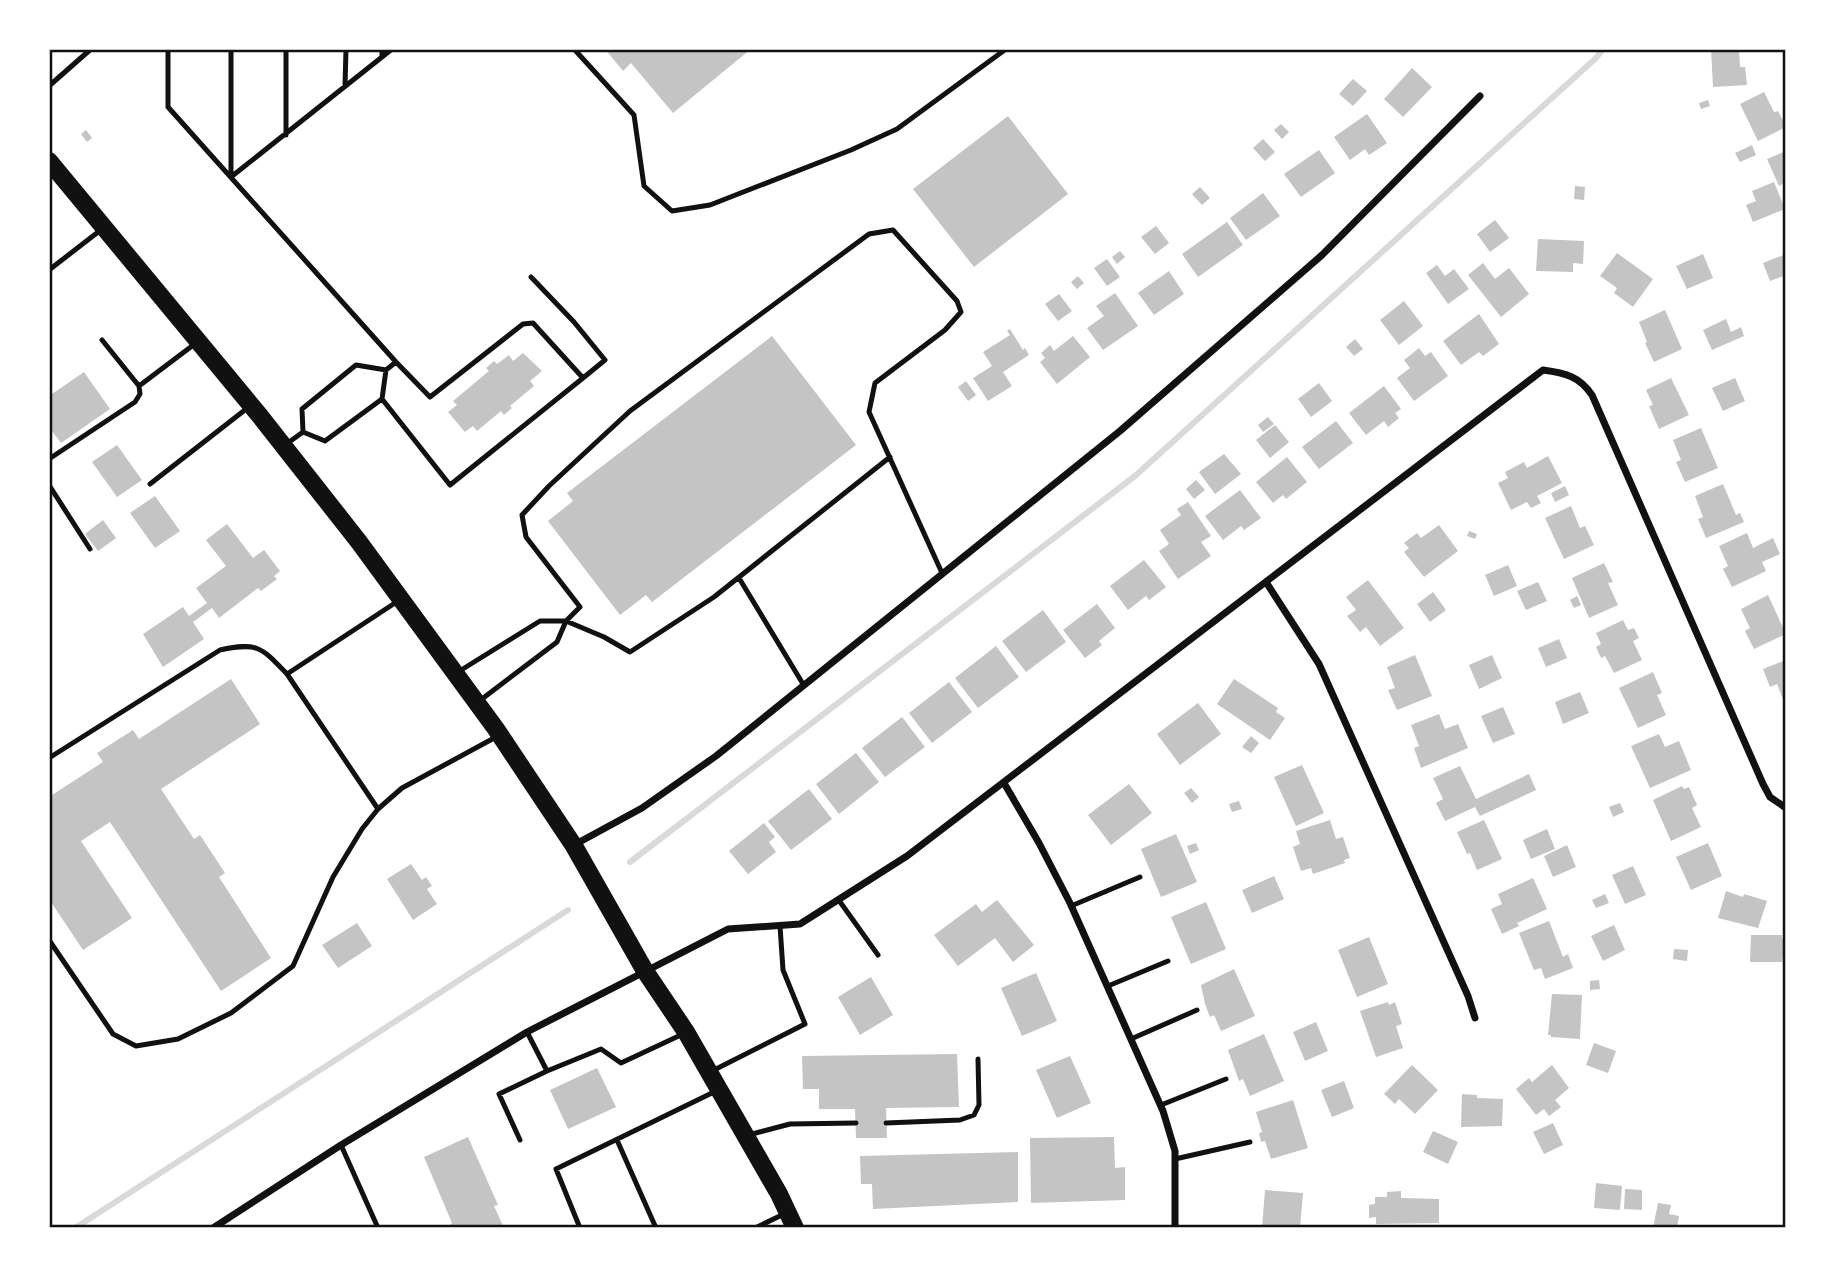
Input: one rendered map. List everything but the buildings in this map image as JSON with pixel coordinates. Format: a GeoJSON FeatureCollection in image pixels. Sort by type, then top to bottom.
{"type":"FeatureCollection","features":[{"type":"Feature","properties":{"kind":"main road"},"geometry":{"type":"LineString","coordinates":[[51,166],[284,446],[477,703],[574,846],[645,971],[710,1073],[791,1220]]}},
{"type":"Feature","properties":{"kind":"street"},"geometry":{"type":"LineString","coordinates":[[574,846],[642,808],[716,756],[1120,431],[1322,255],[1480,96]]}},
{"type":"Feature","properties":{"kind":"street"},"geometry":{"type":"LineString","coordinates":[[213,1228],[341,1145],[527,1032],[728,929],[800,924],[907,856],[1543,370],[1566,373],[1584,383],[1592,395],[1763,784],[1770,797],[1783,806]]}},
{"type":"Feature","properties":{"kind":"street"},"geometry":{"type":"LineString","coordinates":[[1266,582],[1319,664],[1468,996],[1475,1018]]}},
{"type":"Feature","properties":{"kind":"street"},"geometry":{"type":"LineString","coordinates":[[1004,783],[1072,906],[1161,1105],[1170,1130],[1175,1159],[1175,1228]]}},
{"type":"Feature","properties":{"kind":"lane"},"geometry":{"type":"LineString","coordinates":[[49,86],[91,49]]}},
{"type":"Feature","properties":{"kind":"lane"},"geometry":{"type":"LineString","coordinates":[[168,49],[168,107],[430,397],[523,324],[533,323],[583,378]]}},
{"type":"Feature","properties":{"kind":"lane"},"geometry":{"type":"LineString","coordinates":[[231,49],[231,177]]}},
{"type":"Feature","properties":{"kind":"lane"},"geometry":{"type":"LineString","coordinates":[[286,49],[286,135]]}},
{"type":"Feature","properties":{"kind":"lane"},"geometry":{"type":"LineString","coordinates":[[345,86],[346,49]]}},
{"type":"Feature","properties":{"kind":"lane"},"geometry":{"type":"LineString","coordinates":[[382,49],[382,57]]}},
{"type":"Feature","properties":{"kind":"lane"},"geometry":{"type":"LineString","coordinates":[[231,177],[392,49]]}},
{"type":"Feature","properties":{"kind":"lane"},"geometry":{"type":"LineString","coordinates":[[574,49],[634,114],[644,186],[672,211],[710,205],[852,150],[897,129],[1006,49]]}},
{"type":"Feature","properties":{"kind":"lane"},"geometry":{"type":"LineString","coordinates":[[49,270],[104,228]]}},
{"type":"Feature","properties":{"kind":"lane"},"geometry":{"type":"LineString","coordinates":[[477,703],[556,642],[566,621],[580,607],[526,537],[522,515],[629,411],[869,234],[893,230],[957,302],[961,312],[945,330],[875,383],[869,412],[942,573]]}},
{"type":"Feature","properties":{"kind":"lane"},"geometry":{"type":"LineString","coordinates":[[382,399],[450,485],[605,360],[574,322],[531,277]]}},
{"type":"Feature","properties":{"kind":"lane"},"geometry":{"type":"LineString","coordinates":[[49,459],[135,402],[140,394],[139,386],[102,340]]}},
{"type":"Feature","properties":{"kind":"lane"},"geometry":{"type":"LineString","coordinates":[[139,386],[198,341]]}},
{"type":"Feature","properties":{"kind":"lane"},"geometry":{"type":"LineString","coordinates":[[303,432],[325,441],[382,399],[386,370],[396,362]]}},
{"type":"Feature","properties":{"kind":"lane"},"geometry":{"type":"LineString","coordinates":[[303,432],[302,409],[356,365],[386,370]]}},
{"type":"Feature","properties":{"kind":"lane"},"geometry":{"type":"LineString","coordinates":[[150,484],[251,405]]}},
{"type":"Feature","properties":{"kind":"lane"},"geometry":{"type":"LineString","coordinates":[[284,446],[303,432]]}},
{"type":"Feature","properties":{"kind":"lane"},"geometry":{"type":"LineString","coordinates":[[455,674],[540,621],[566,621],[604,637],[630,652],[714,597],[890,457]]}},
{"type":"Feature","properties":{"kind":"lane"},"geometry":{"type":"LineString","coordinates":[[49,485],[90,549]]}},
{"type":"Feature","properties":{"kind":"lane"},"geometry":{"type":"LineString","coordinates":[[739,578],[803,684]]}},
{"type":"Feature","properties":{"kind":"lane"},"geometry":{"type":"LineString","coordinates":[[287,674],[401,600]]}},
{"type":"Feature","properties":{"kind":"lane"},"geometry":{"type":"LineString","coordinates":[[49,758],[220,650],[246,645],[265,652],[287,674],[378,809]]}},
{"type":"Feature","properties":{"kind":"lane"},"geometry":{"type":"LineString","coordinates":[[49,940],[113,1034],[136,1046],[178,1038],[231,1013],[293,966],[333,877],[362,829],[378,809],[402,788],[499,735]]}},
{"type":"Feature","properties":{"kind":"lane"},"geometry":{"type":"LineString","coordinates":[[1072,906],[1140,877]]}},
{"type":"Feature","properties":{"kind":"lane"},"geometry":{"type":"LineString","coordinates":[[838,899],[878,955]]}},
{"type":"Feature","properties":{"kind":"lane"},"geometry":{"type":"LineString","coordinates":[[710,1073],[805,1024],[783,970],[780,926]]}},
{"type":"Feature","properties":{"kind":"lane"},"geometry":{"type":"LineString","coordinates":[[1108,986],[1168,961]]}},
{"type":"Feature","properties":{"kind":"lane"},"geometry":{"type":"LineString","coordinates":[[1131,1039],[1197,1010]]}},
{"type":"Feature","properties":{"kind":"lane"},"geometry":{"type":"LineString","coordinates":[[527,1032],[547,1071]]}},
{"type":"Feature","properties":{"kind":"lane"},"geometry":{"type":"LineString","coordinates":[[520,1140],[499,1094],[601,1049],[621,1063],[686,1032]]}},
{"type":"Feature","properties":{"kind":"lane"},"geometry":{"type":"LineString","coordinates":[[886,1123],[961,1120],[974,1115],[979,1105],[978,1059]]}},
{"type":"Feature","properties":{"kind":"lane"},"geometry":{"type":"LineString","coordinates":[[1161,1105],[1226,1079]]}},
{"type":"Feature","properties":{"kind":"lane"},"geometry":{"type":"LineString","coordinates":[[580,1228],[556,1169],[719,1090]]}},
{"type":"Feature","properties":{"kind":"lane"},"geometry":{"type":"LineString","coordinates":[[746,1136],[790,1124],[856,1123]]}},
{"type":"Feature","properties":{"kind":"lane"},"geometry":{"type":"LineString","coordinates":[[617,1140],[656,1228]]}},
{"type":"Feature","properties":{"kind":"lane"},"geometry":{"type":"LineString","coordinates":[[1175,1159],[1250,1142]]}},
{"type":"Feature","properties":{"kind":"lane"},"geometry":{"type":"LineString","coordinates":[[341,1145],[378,1228]]}},
{"type":"Feature","properties":{"kind":"lane"},"geometry":{"type":"LineString","coordinates":[[755,1228],[791,1220]]}},
{"type":"Feature","properties":{"kind":"lane"},"geometry":{"type":"LineString","coordinates":[[1123,1228],[1175,1228]]}},
{"type":"Feature","properties":{"kind":"waterway"},"geometry":{"type":"LineString","coordinates":[[630,862],[1135,476],[1603,49]]}},
{"type":"Feature","properties":{"kind":"waterway"},"geometry":{"type":"LineString","coordinates":[[75,1228],[568,910]]}}]}
